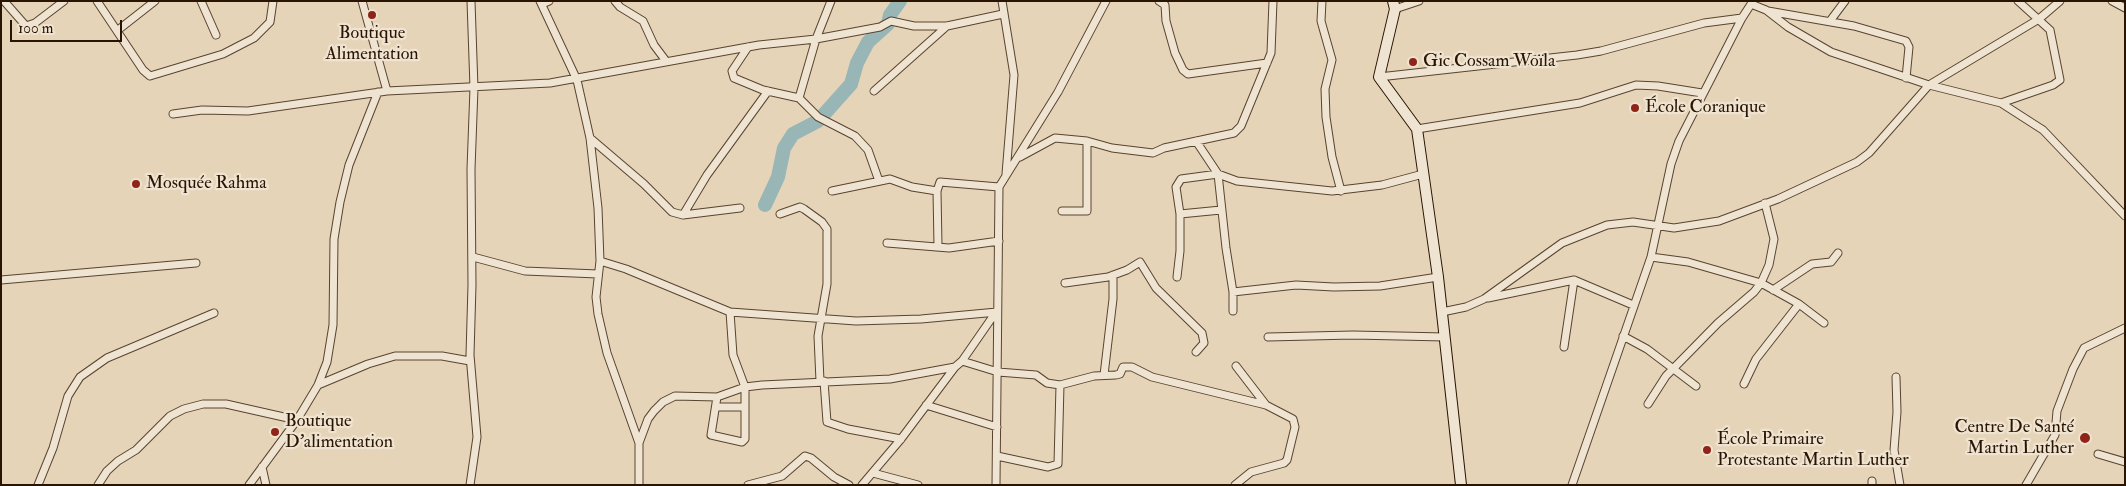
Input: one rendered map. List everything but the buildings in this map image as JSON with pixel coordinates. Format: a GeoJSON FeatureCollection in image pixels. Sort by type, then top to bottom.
{"type":"FeatureCollection","features":[{"type":"Feature","properties":{"kind":"main road"},"geometry":{"type":"LineString","coordinates":[[1394,5],[1379,76],[1417,129],[1438,277],[1461,485]]}},
{"type":"Feature","properties":{"kind":"street"},"geometry":{"type":"LineString","coordinates":[[4,1],[26,26],[35,23],[64,1]]}},
{"type":"Feature","properties":{"kind":"street"},"geometry":{"type":"LineString","coordinates":[[97,1],[143,70],[150,76],[223,54],[254,38],[270,22],[273,1]]}},
{"type":"Feature","properties":{"kind":"street"},"geometry":{"type":"LineString","coordinates":[[118,30],[155,1]]}},
{"type":"Feature","properties":{"kind":"street"},"geometry":{"type":"LineString","coordinates":[[201,1],[216,35]]}},
{"type":"Feature","properties":{"kind":"street"},"geometry":{"type":"LineString","coordinates":[[362,1],[388,91]]}},
{"type":"Feature","properties":{"kind":"street"},"geometry":{"type":"LineString","coordinates":[[470,485],[477,437],[470,361],[473,257],[471,169],[474,88],[471,1]]}},
{"type":"Feature","properties":{"kind":"street"},"geometry":{"type":"LineString","coordinates":[[549,1],[541,2],[577,80],[590,138],[598,208],[600,261],[597,306],[601,331],[639,443],[639,485]]}},
{"type":"Feature","properties":{"kind":"street"},"geometry":{"type":"LineString","coordinates":[[615,1],[620,7],[643,20],[654,45],[666,61]]}},
{"type":"Feature","properties":{"kind":"street"},"geometry":{"type":"LineString","coordinates":[[799,98],[816,39],[831,1]]}},
{"type":"Feature","properties":{"kind":"street"},"geometry":{"type":"LineString","coordinates":[[1002,1],[1014,76],[1006,174]]}},
{"type":"Feature","properties":{"kind":"street"},"geometry":{"type":"LineString","coordinates":[[996,485],[999,187],[1058,92],[1106,1]]}},
{"type":"Feature","properties":{"kind":"street"},"geometry":{"type":"LineString","coordinates":[[1159,1],[1165,5],[1166,21],[1175,53],[1183,70],[1188,74],[1267,63]]}},
{"type":"Feature","properties":{"kind":"street"},"geometry":{"type":"LineString","coordinates":[[1017,158],[1049,139],[1086,141],[1112,148],[1153,153],[1164,148],[1234,133],[1238,130],[1267,63],[1273,43],[1273,1]]}},
{"type":"Feature","properties":{"kind":"street"},"geometry":{"type":"LineString","coordinates":[[1322,1],[1321,21],[1332,60],[1326,89],[1326,117],[1332,157],[1341,191]]}},
{"type":"Feature","properties":{"kind":"street"},"geometry":{"type":"LineString","coordinates":[[1394,5],[1419,1]]}},
{"type":"Feature","properties":{"kind":"street"},"geometry":{"type":"LineString","coordinates":[[1830,21],[1845,1]]}},
{"type":"Feature","properties":{"kind":"street"},"geometry":{"type":"LineString","coordinates":[[2001,103],[2053,85],[2060,80],[2050,30],[2018,1]]}},
{"type":"Feature","properties":{"kind":"street"},"geometry":{"type":"LineString","coordinates":[[1442,312],[1466,307],[1484,299],[1571,238],[1607,225],[1625,222],[1685,227],[1719,221],[1778,199],[1863,159],[1928,85],[2039,19],[2060,1]]}},
{"type":"Feature","properties":{"kind":"street"},"geometry":{"type":"LineString","coordinates":[[2112,1],[2125,8]]}},
{"type":"Feature","properties":{"kind":"street"},"geometry":{"type":"LineString","coordinates":[[1572,485],[1622,336],[1651,257],[1660,226],[1671,164],[1679,141],[1752,2],[1766,10],[1788,28],[1831,52],[1928,85],[2001,103],[2043,130],[2125,216]]}},
{"type":"Feature","properties":{"kind":"street"},"geometry":{"type":"LineString","coordinates":[[1766,10],[1880,32],[1906,41],[1909,47],[1906,78]]}},
{"type":"Feature","properties":{"kind":"street"},"geometry":{"type":"LineString","coordinates":[[173,114],[202,110],[248,111],[388,91],[474,88],[577,80],[666,61],[748,47],[816,39],[880,27],[891,21],[914,26],[947,26],[1003,14]]}},
{"type":"Feature","properties":{"kind":"street"},"geometry":{"type":"LineString","coordinates":[[1379,76],[1577,55],[1601,51],[1704,23],[1742,18]]}},
{"type":"Feature","properties":{"kind":"street"},"geometry":{"type":"LineString","coordinates":[[874,91],[947,26]]}},
{"type":"Feature","properties":{"kind":"street"},"geometry":{"type":"LineString","coordinates":[[748,47],[734,67],[732,74],[737,80],[768,92],[799,98],[818,116],[859,139],[868,150],[879,180]]}},
{"type":"Feature","properties":{"kind":"street"},"geometry":{"type":"LineString","coordinates":[[1417,129],[1580,103],[1636,86],[1658,86],[1702,94]]}},
{"type":"Feature","properties":{"kind":"street"},"geometry":{"type":"LineString","coordinates":[[249,485],[297,420],[318,385],[327,362],[333,325],[334,239],[340,202],[349,165],[378,92]]}},
{"type":"Feature","properties":{"kind":"street"},"geometry":{"type":"LineString","coordinates":[[683,215],[708,175],[768,92]]}},
{"type":"Feature","properties":{"kind":"street"},"geometry":{"type":"LineString","coordinates":[[590,138],[672,212],[683,215],[740,208]]}},
{"type":"Feature","properties":{"kind":"street"},"geometry":{"type":"LineString","coordinates":[[1062,210],[1087,211],[1086,141]]}},
{"type":"Feature","properties":{"kind":"street"},"geometry":{"type":"LineString","coordinates":[[1196,141],[1218,174],[1221,210],[1233,292],[1233,311]]}},
{"type":"Feature","properties":{"kind":"street"},"geometry":{"type":"LineString","coordinates":[[1177,277],[1180,258],[1180,214],[1177,183],[1181,179],[1218,174],[1232,180],[1303,190],[1341,191],[1382,185],[1424,174]]}},
{"type":"Feature","properties":{"kind":"street"},"geometry":{"type":"LineString","coordinates":[[832,191],[890,179],[912,187],[937,191]]}},
{"type":"Feature","properties":{"kind":"street"},"geometry":{"type":"LineString","coordinates":[[938,246],[937,191],[940,182],[999,187]]}},
{"type":"Feature","properties":{"kind":"street"},"geometry":{"type":"LineString","coordinates":[[1648,404],[1666,376],[1718,323],[1754,292],[1761,283],[1769,265],[1774,239],[1766,202]]}},
{"type":"Feature","properties":{"kind":"street"},"geometry":{"type":"LineString","coordinates":[[780,214],[800,208],[804,209],[822,222],[827,229],[827,284],[819,318],[818,336],[827,422],[848,429],[901,439]]}},
{"type":"Feature","properties":{"kind":"street"},"geometry":{"type":"LineString","coordinates":[[1180,214],[1221,210]]}},
{"type":"Feature","properties":{"kind":"street"},"geometry":{"type":"LineString","coordinates":[[887,243],[950,248],[998,241]]}},
{"type":"Feature","properties":{"kind":"street"},"geometry":{"type":"LineString","coordinates":[[1773,290],[1812,264],[1831,262],[1838,253]]}},
{"type":"Feature","properties":{"kind":"street"},"geometry":{"type":"LineString","coordinates":[[473,257],[525,270],[598,274]]}},
{"type":"Feature","properties":{"kind":"street"},"geometry":{"type":"LineString","coordinates":[[1651,257],[1688,262],[1761,283],[1799,304],[1824,323]]}},
{"type":"Feature","properties":{"kind":"street"},"geometry":{"type":"LineString","coordinates":[[600,261],[626,269],[730,312],[884,321],[997,312]]}},
{"type":"Feature","properties":{"kind":"street"},"geometry":{"type":"LineString","coordinates":[[1065,283],[1112,275],[1140,262],[1156,288],[1202,333],[1204,343],[1196,352]]}},
{"type":"Feature","properties":{"kind":"street"},"geometry":{"type":"LineString","coordinates":[[1,280],[196,263]]}},
{"type":"Feature","properties":{"kind":"street"},"geometry":{"type":"LineString","coordinates":[[1104,375],[1113,299],[1112,275]]}},
{"type":"Feature","properties":{"kind":"street"},"geometry":{"type":"LineString","coordinates":[[1233,292],[1296,285],[1334,288],[1380,286],[1438,277]]}},
{"type":"Feature","properties":{"kind":"street"},"geometry":{"type":"LineString","coordinates":[[1484,299],[1574,280],[1633,305]]}},
{"type":"Feature","properties":{"kind":"street"},"geometry":{"type":"LineString","coordinates":[[1564,347],[1574,280]]}},
{"type":"Feature","properties":{"kind":"street"},"geometry":{"type":"LineString","coordinates":[[1744,384],[1756,359],[1799,304]]}},
{"type":"Feature","properties":{"kind":"street"},"geometry":{"type":"LineString","coordinates":[[38,485],[56,441],[68,396],[80,377],[107,358],[214,312]]}},
{"type":"Feature","properties":{"kind":"street"},"geometry":{"type":"LineString","coordinates":[[717,397],[711,436],[738,442],[745,439],[745,387],[733,355],[730,312]]}},
{"type":"Feature","properties":{"kind":"street"},"geometry":{"type":"LineString","coordinates":[[862,485],[901,439],[955,367],[962,361],[997,312]]}},
{"type":"Feature","properties":{"kind":"street"},"geometry":{"type":"LineString","coordinates":[[2026,485],[2055,434],[2057,411],[2073,369],[2084,348],[2125,328]]}},
{"type":"Feature","properties":{"kind":"street"},"geometry":{"type":"LineString","coordinates":[[1268,338],[1353,335],[1445,337]]}},
{"type":"Feature","properties":{"kind":"street"},"geometry":{"type":"LineString","coordinates":[[1622,336],[1646,350],[1696,386]]}},
{"type":"Feature","properties":{"kind":"street"},"geometry":{"type":"LineString","coordinates":[[318,385],[368,364],[395,356],[442,356],[470,361]]}},
{"type":"Feature","properties":{"kind":"street"},"geometry":{"type":"LineString","coordinates":[[962,361],[998,372],[1036,376],[1047,383],[1060,385],[1104,375],[1120,374],[1123,367],[1132,367],[1152,377],[1266,405],[1293,419],[1295,423],[1290,455],[1284,463],[1251,472],[1235,485]]}},
{"type":"Feature","properties":{"kind":"street"},"geometry":{"type":"LineString","coordinates":[[1236,366],[1266,405]]}},
{"type":"Feature","properties":{"kind":"street"},"geometry":{"type":"LineString","coordinates":[[639,443],[648,419],[669,398],[717,397],[745,387],[822,381],[890,379],[955,367]]}},
{"type":"Feature","properties":{"kind":"street"},"geometry":{"type":"LineString","coordinates":[[1896,378],[1897,412],[1894,450],[1900,485]]}},
{"type":"Feature","properties":{"kind":"street"},"geometry":{"type":"LineString","coordinates":[[997,456],[1048,467],[1058,464],[1060,385]]}},
{"type":"Feature","properties":{"kind":"street"},"geometry":{"type":"LineString","coordinates":[[98,485],[107,471],[136,450],[170,416],[190,407],[226,404],[297,420]]}},
{"type":"Feature","properties":{"kind":"street"},"geometry":{"type":"LineString","coordinates":[[926,405],[997,427]]}},
{"type":"Feature","properties":{"kind":"street"},"geometry":{"type":"LineString","coordinates":[[716,407],[745,406]]}},
{"type":"Feature","properties":{"kind":"street"},"geometry":{"type":"LineString","coordinates":[[2098,454],[2125,462]]}},
{"type":"Feature","properties":{"kind":"street"},"geometry":{"type":"LineString","coordinates":[[748,485],[782,476],[805,456],[811,458],[834,477],[849,485]]}},
{"type":"Feature","properties":{"kind":"street"},"geometry":{"type":"LineString","coordinates":[[262,467],[266,485]]}},
{"type":"Feature","properties":{"kind":"street"},"geometry":{"type":"LineString","coordinates":[[873,473],[918,485]]}},
{"type":"Feature","properties":{"kind":"waterway"},"geometry":{"type":"LineString","coordinates":[[765,205],[778,177],[784,148],[793,134],[818,121],[851,84],[857,63],[868,42],[888,24],[890,15],[900,1]]}},
{"type":"Feature","properties":{"kind":"place","name":"Boutique Alimentation"},"geometry":{"type":"Point","coordinates":[372,15]}},
{"type":"Feature","properties":{"kind":"place","name":"Gic Cossam Woïla"},"geometry":{"type":"Point","coordinates":[1413,62]}},
{"type":"Feature","properties":{"kind":"place","name":"École Coranique"},"geometry":{"type":"Point","coordinates":[1635,108]}},
{"type":"Feature","properties":{"kind":"place","name":"Mosquée Rahma"},"geometry":{"type":"Point","coordinates":[136,184]}},
{"type":"Feature","properties":{"kind":"place","name":"Boutique D'alimentation"},"geometry":{"type":"Point","coordinates":[275,432]}},
{"type":"Feature","properties":{"kind":"place","name":"Centre De Santé Martin Luther"},"geometry":{"type":"Point","coordinates":[2085,438]}},
{"type":"Feature","properties":{"kind":"place","name":"École Primaire Protestante Martin Luther"},"geometry":{"type":"Point","coordinates":[1707,450]}}]}
